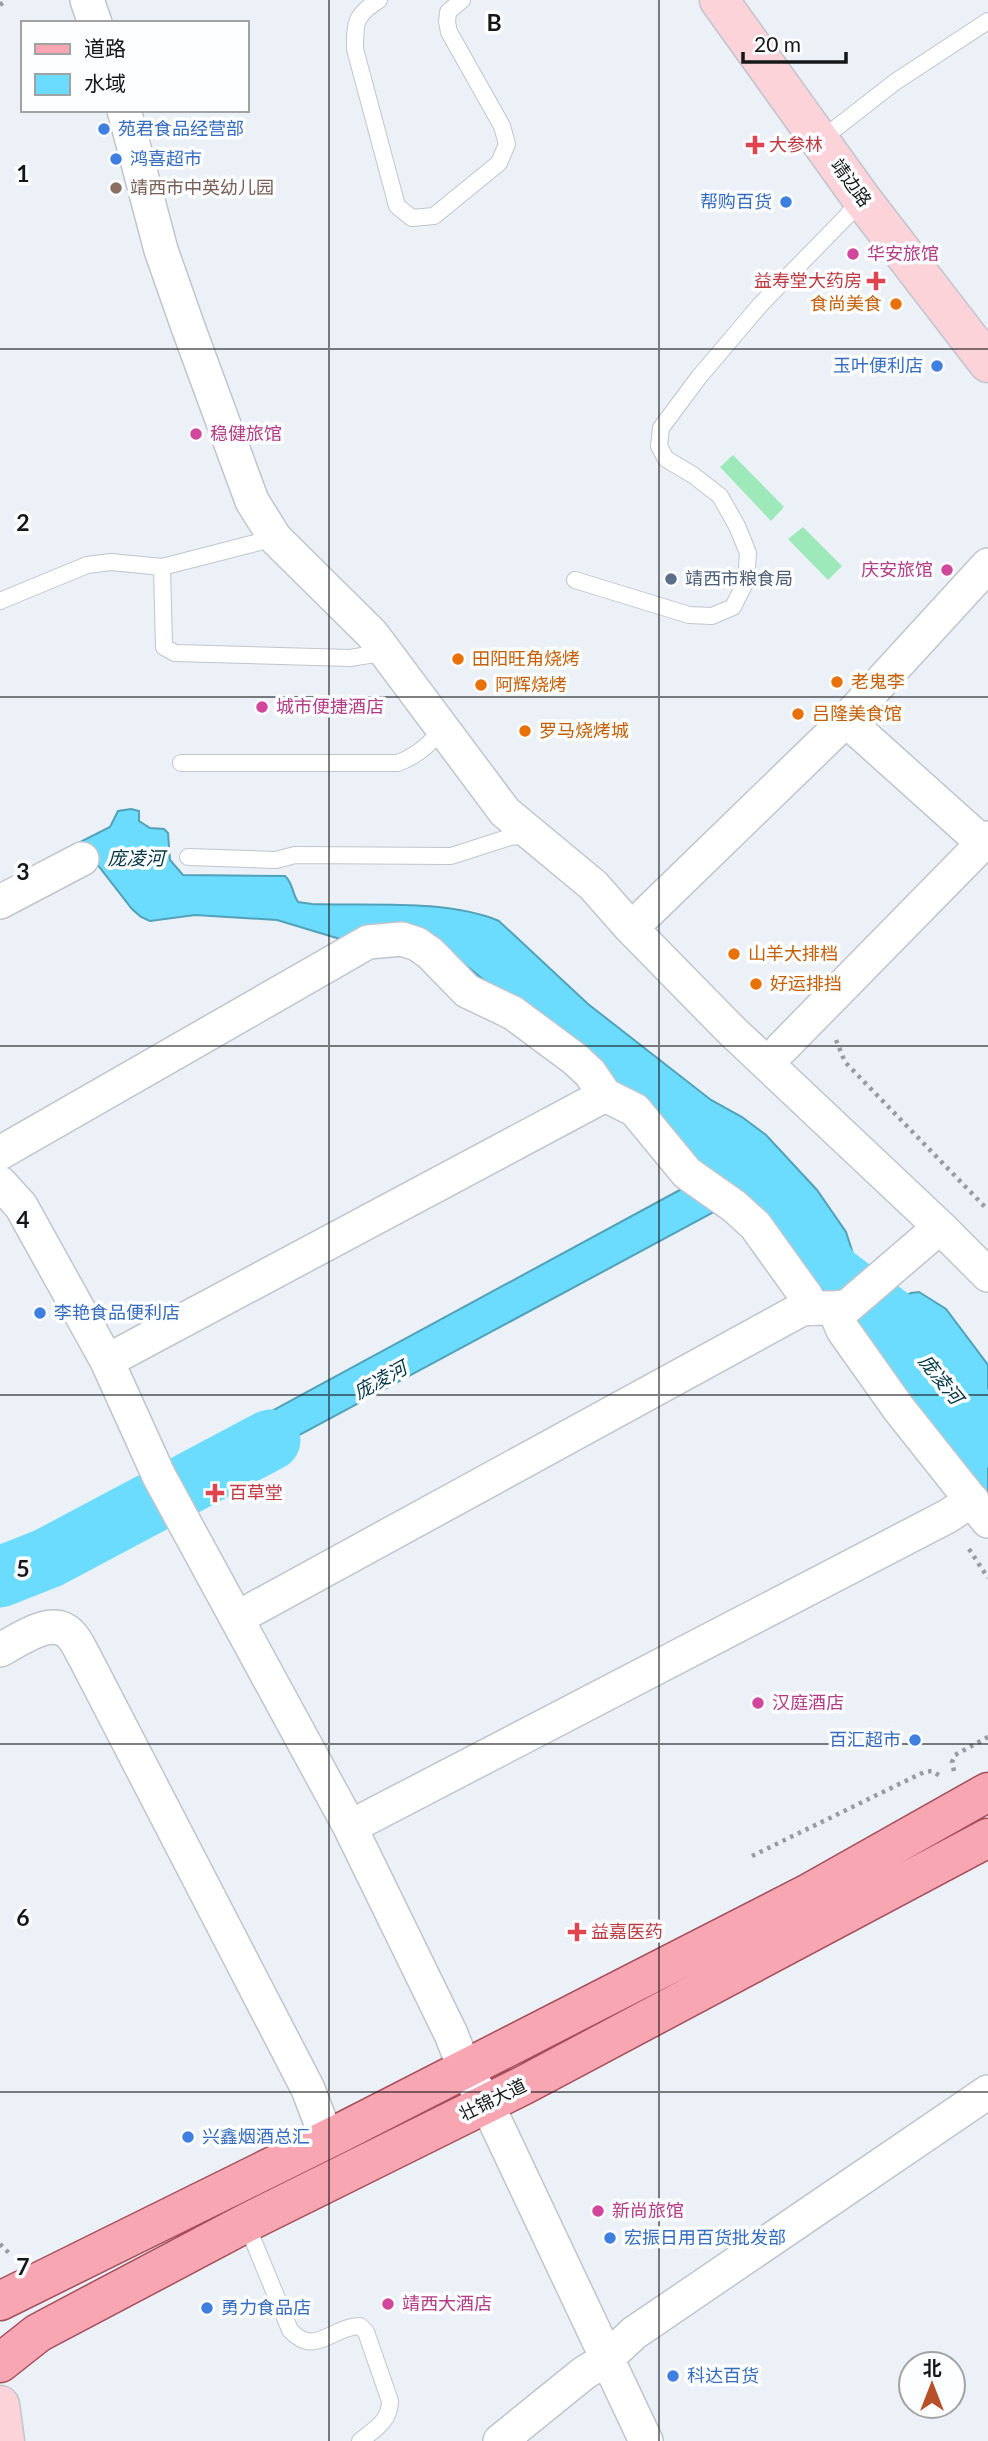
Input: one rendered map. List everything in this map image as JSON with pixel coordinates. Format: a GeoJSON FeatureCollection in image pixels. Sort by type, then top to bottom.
{"type":"FeatureCollection","features":[{"type":"Feature","properties":{"kind":"main road","name":"靖边路"},"geometry":{"type":"LineString","coordinates":[[719,0],[861,198],[988,363]]}},
{"type":"Feature","properties":{"kind":"main road","name":"靖边路"},"geometry":{"type":"LineString","coordinates":[[745,0],[913,235],[988,334]]}},
{"type":"Feature","properties":{"kind":"main road"},"geometry":{"type":"LineString","coordinates":[[0,2301],[465,2070],[807,1894],[973,1800]]}},
{"type":"Feature","properties":{"kind":"main road","name":"壮锦大道"},"geometry":{"type":"LineString","coordinates":[[0,2363],[38,2333],[246,2222],[486,2104],[988,1838]]}},
{"type":"Feature","properties":{"kind":"main road"},"geometry":{"type":"LineString","coordinates":[[0,2405],[5,2441]]}},
{"type":"Feature","properties":{"kind":"street"},"geometry":{"type":"LineString","coordinates":[[87,0],[94,21]]}},
{"type":"Feature","properties":{"kind":"street"},"geometry":{"type":"LineString","coordinates":[[108,0],[114,21]]}},
{"type":"Feature","properties":{"kind":"street"},"geometry":{"type":"LineString","coordinates":[[125,112],[162,250],[188,327],[253,501],[275,538],[372,634],[505,812],[593,885],[631,928],[731,1030],[988,1275]]}},
{"type":"Feature","properties":{"kind":"street"},"geometry":{"type":"LineString","coordinates":[[143,112],[180,242],[244,425],[273,492],[295,531],[347,588],[405,645],[521,803],[646,914],[988,1249]]}},
{"type":"Feature","properties":{"kind":"street"},"geometry":{"type":"LineString","coordinates":[[646,914],[846,720],[988,565]]}},
{"type":"Feature","properties":{"kind":"street"},"geometry":{"type":"LineString","coordinates":[[781,1049],[986,840],[846,720]]}},
{"type":"Feature","properties":{"kind":"street"},"geometry":{"type":"LineString","coordinates":[[0,902],[82,859]]}},
{"type":"Feature","properties":{"kind":"street"},"geometry":{"type":"LineString","coordinates":[[0,1153],[368,942],[402,939],[417,944],[430,953],[467,991],[513,1013],[575,1059],[590,1073],[606,1095],[635,1110],[687,1173],[734,1206],[755,1225],[806,1296],[831,1307],[843,1330],[892,1399],[980,1511],[948,1516],[350,1827]]}},
{"type":"Feature","properties":{"kind":"street"},"geometry":{"type":"LineString","coordinates":[[107,1361],[606,1095]]}},
{"type":"Feature","properties":{"kind":"street"},"geometry":{"type":"LineString","coordinates":[[0,1184],[20,1206],[107,1361],[166,1490],[350,1827],[451,2034],[465,2070],[486,2104],[646,2441]]}},
{"type":"Feature","properties":{"kind":"street"},"geometry":{"type":"LineString","coordinates":[[237,1618],[800,1310],[831,1307],[886,1275],[940,1227]]}},
{"type":"Feature","properties":{"kind":"street"},"geometry":{"type":"LineString","coordinates":[[0,1650],[50,1626],[70,1633],[308,2090],[327,2139]]}},
{"type":"Feature","properties":{"kind":"street"},"geometry":{"type":"LineString","coordinates":[[500,2441],[584,2373],[606,2360],[634,2333],[988,2092]]}},
{"type":"Feature","properties":{"kind":"lane"},"geometry":{"type":"LineString","coordinates":[[379,0],[362,10],[355,28],[355,49],[397,206],[412,218],[434,216],[499,163],[507,144],[502,126],[449,32],[448,12],[462,0]]}},
{"type":"Feature","properties":{"kind":"lane"},"geometry":{"type":"LineString","coordinates":[[836,128],[895,82],[988,21]]}},
{"type":"Feature","properties":{"kind":"lane"},"geometry":{"type":"LineString","coordinates":[[575,580],[689,615],[712,616],[733,607],[746,581],[748,553],[720,496],[666,459],[659,446],[661,428],[692,386],[761,304],[847,216],[861,198]]}},
{"type":"Feature","properties":{"kind":"lane"},"geometry":{"type":"LineString","coordinates":[[0,601],[87,565],[111,562],[162,567],[275,538]]}},
{"type":"Feature","properties":{"kind":"lane"},"geometry":{"type":"LineString","coordinates":[[162,567],[164,647],[175,653],[350,658],[387,652]]}},
{"type":"Feature","properties":{"kind":"lane"},"geometry":{"type":"LineString","coordinates":[[181,763],[398,763],[428,746],[443,728]]}},
{"type":"Feature","properties":{"kind":"lane"},"geometry":{"type":"LineString","coordinates":[[188,857],[276,860],[295,855],[451,856],[510,837],[532,835]]}},
{"type":"Feature","properties":{"kind":"lane"},"geometry":{"type":"LineString","coordinates":[[246,2222],[290,2329],[298,2339],[309,2343],[352,2326],[360,2326],[366,2332],[390,2401],[390,2410],[384,2422],[360,2441]]}},
{"type":"Feature","properties":{"kind":"path"},"geometry":{"type":"LineString","coordinates":[[0,5],[6,0]]}},
{"type":"Feature","properties":{"kind":"path"},"geometry":{"type":"LineString","coordinates":[[838,1033],[836,1040],[845,1062],[988,1210]]}},
{"type":"Feature","properties":{"kind":"path"},"geometry":{"type":"LineString","coordinates":[[752,1856],[924,1772],[932,1771],[973,1800]]}},
{"type":"Feature","properties":{"kind":"green space"},"geometry":{"type":"Polygon","coordinates":[[[733,455],[784,507],[771,521],[720,467],[733,455]]]}},
{"type":"Feature","properties":{"kind":"green space"},"geometry":{"type":"Polygon","coordinates":[[[803,527],[842,566],[828,580],[788,539],[803,527]]]}},
{"type":"Feature","properties":{"kind":"water","name":"庞凌河"},"geometry":{"type":"Polygon","coordinates":[[[118,811],[139,811],[139,821],[150,828],[164,829],[168,833],[170,860],[183,875],[285,876],[298,902],[432,906],[478,914],[499,921],[588,1004],[711,1100],[742,1117],[766,1135],[817,1190],[846,1232],[857,1266],[831,1290],[818,1287],[725,1185],[687,1150],[473,971],[433,941],[340,939],[277,920],[195,915],[150,921],[141,917],[80,842],[110,827],[118,811]]]}},
{"type":"Feature","properties":{"kind":"water"},"geometry":{"type":"Polygon","coordinates":[[[689,1185],[725,1206],[199,1489],[185,1458],[689,1185]]]}},
{"type":"Feature","properties":{"kind":"water","name":"庞凌河"},"geometry":{"type":"Polygon","coordinates":[[[919,1292],[946,1309],[988,1365],[988,1504],[945,1451],[855,1319],[911,1293],[919,1292]]]}},
{"type":"Feature","properties":{"kind":"water"},"geometry":{"type":"Polygon","coordinates":[[[146,1496],[151,1513],[0,1589],[0,1563],[36,1557],[146,1496]]]}},
{"type":"Feature","properties":{"kind":"waterway","name":"庞凌河"},"geometry":{"type":"LineString","coordinates":[[786,1217],[833,1275],[894,1321],[988,1437]]}},
{"type":"Feature","properties":{"kind":"waterway","name":"庞凌河"},"geometry":{"type":"LineString","coordinates":[[0,1577],[48,1558],[270,1440]]}},
{"type":"Feature","properties":{"kind":"place","name":"苑君食品经营部"},"geometry":{"type":"Point","coordinates":[104,129]}},
{"type":"Feature","properties":{"kind":"place","name":"大参林"},"geometry":{"type":"Point","coordinates":[755,145]}},
{"type":"Feature","properties":{"kind":"place","name":"鸿喜超市"},"geometry":{"type":"Point","coordinates":[116,159]}},
{"type":"Feature","properties":{"kind":"place","name":"靖西市中英幼儿园"},"geometry":{"type":"Point","coordinates":[116,188]}},
{"type":"Feature","properties":{"kind":"place","name":"帮购百货"},"geometry":{"type":"Point","coordinates":[786,202]}},
{"type":"Feature","properties":{"kind":"place","name":"华安旅馆"},"geometry":{"type":"Point","coordinates":[853,254]}},
{"type":"Feature","properties":{"kind":"place","name":"益寿堂大药房"},"geometry":{"type":"Point","coordinates":[876,281]}},
{"type":"Feature","properties":{"kind":"place","name":"食尚美食"},"geometry":{"type":"Point","coordinates":[896,304]}},
{"type":"Feature","properties":{"kind":"place","name":"玉叶便利店"},"geometry":{"type":"Point","coordinates":[937,366]}},
{"type":"Feature","properties":{"kind":"place","name":"稳健旅馆"},"geometry":{"type":"Point","coordinates":[196,434]}},
{"type":"Feature","properties":{"kind":"place","name":"庆安旅馆"},"geometry":{"type":"Point","coordinates":[947,570]}},
{"type":"Feature","properties":{"kind":"place","name":"靖西市粮食局"},"geometry":{"type":"Point","coordinates":[671,579]}},
{"type":"Feature","properties":{"kind":"place","name":"田阳旺角烧烤"},"geometry":{"type":"Point","coordinates":[458,659]}},
{"type":"Feature","properties":{"kind":"place","name":"老鬼李"},"geometry":{"type":"Point","coordinates":[837,682]}},
{"type":"Feature","properties":{"kind":"place","name":"阿辉烧烤"},"geometry":{"type":"Point","coordinates":[481,685]}},
{"type":"Feature","properties":{"kind":"place","name":"城市便捷酒店"},"geometry":{"type":"Point","coordinates":[262,707]}},
{"type":"Feature","properties":{"kind":"place","name":"吕隆美食馆"},"geometry":{"type":"Point","coordinates":[798,714]}},
{"type":"Feature","properties":{"kind":"place","name":"罗马烧烤城"},"geometry":{"type":"Point","coordinates":[525,731]}},
{"type":"Feature","properties":{"kind":"place","name":"山羊大排档"},"geometry":{"type":"Point","coordinates":[734,954]}},
{"type":"Feature","properties":{"kind":"place","name":"好运排挡"},"geometry":{"type":"Point","coordinates":[756,984]}},
{"type":"Feature","properties":{"kind":"place","name":"李艳食品便利店"},"geometry":{"type":"Point","coordinates":[40,1313]}},
{"type":"Feature","properties":{"kind":"place","name":"百草堂"},"geometry":{"type":"Point","coordinates":[215,1493]}},
{"type":"Feature","properties":{"kind":"place","name":"汉庭酒店"},"geometry":{"type":"Point","coordinates":[758,1703]}},
{"type":"Feature","properties":{"kind":"place","name":"百汇超市"},"geometry":{"type":"Point","coordinates":[915,1740]}},
{"type":"Feature","properties":{"kind":"place","name":"益嘉医药"},"geometry":{"type":"Point","coordinates":[577,1932]}},
{"type":"Feature","properties":{"kind":"place","name":"兴鑫烟酒总汇"},"geometry":{"type":"Point","coordinates":[188,2137]}},
{"type":"Feature","properties":{"kind":"place","name":"新尚旅馆"},"geometry":{"type":"Point","coordinates":[598,2211]}},
{"type":"Feature","properties":{"kind":"place","name":"宏振日用百货批发部"},"geometry":{"type":"Point","coordinates":[610,2238]}},
{"type":"Feature","properties":{"kind":"place","name":"靖西大酒店"},"geometry":{"type":"Point","coordinates":[388,2304]}},
{"type":"Feature","properties":{"kind":"place","name":"勇力食品店"},"geometry":{"type":"Point","coordinates":[207,2308]}},
{"type":"Feature","properties":{"kind":"place","name":"科达百货"},"geometry":{"type":"Point","coordinates":[673,2376]}}]}
